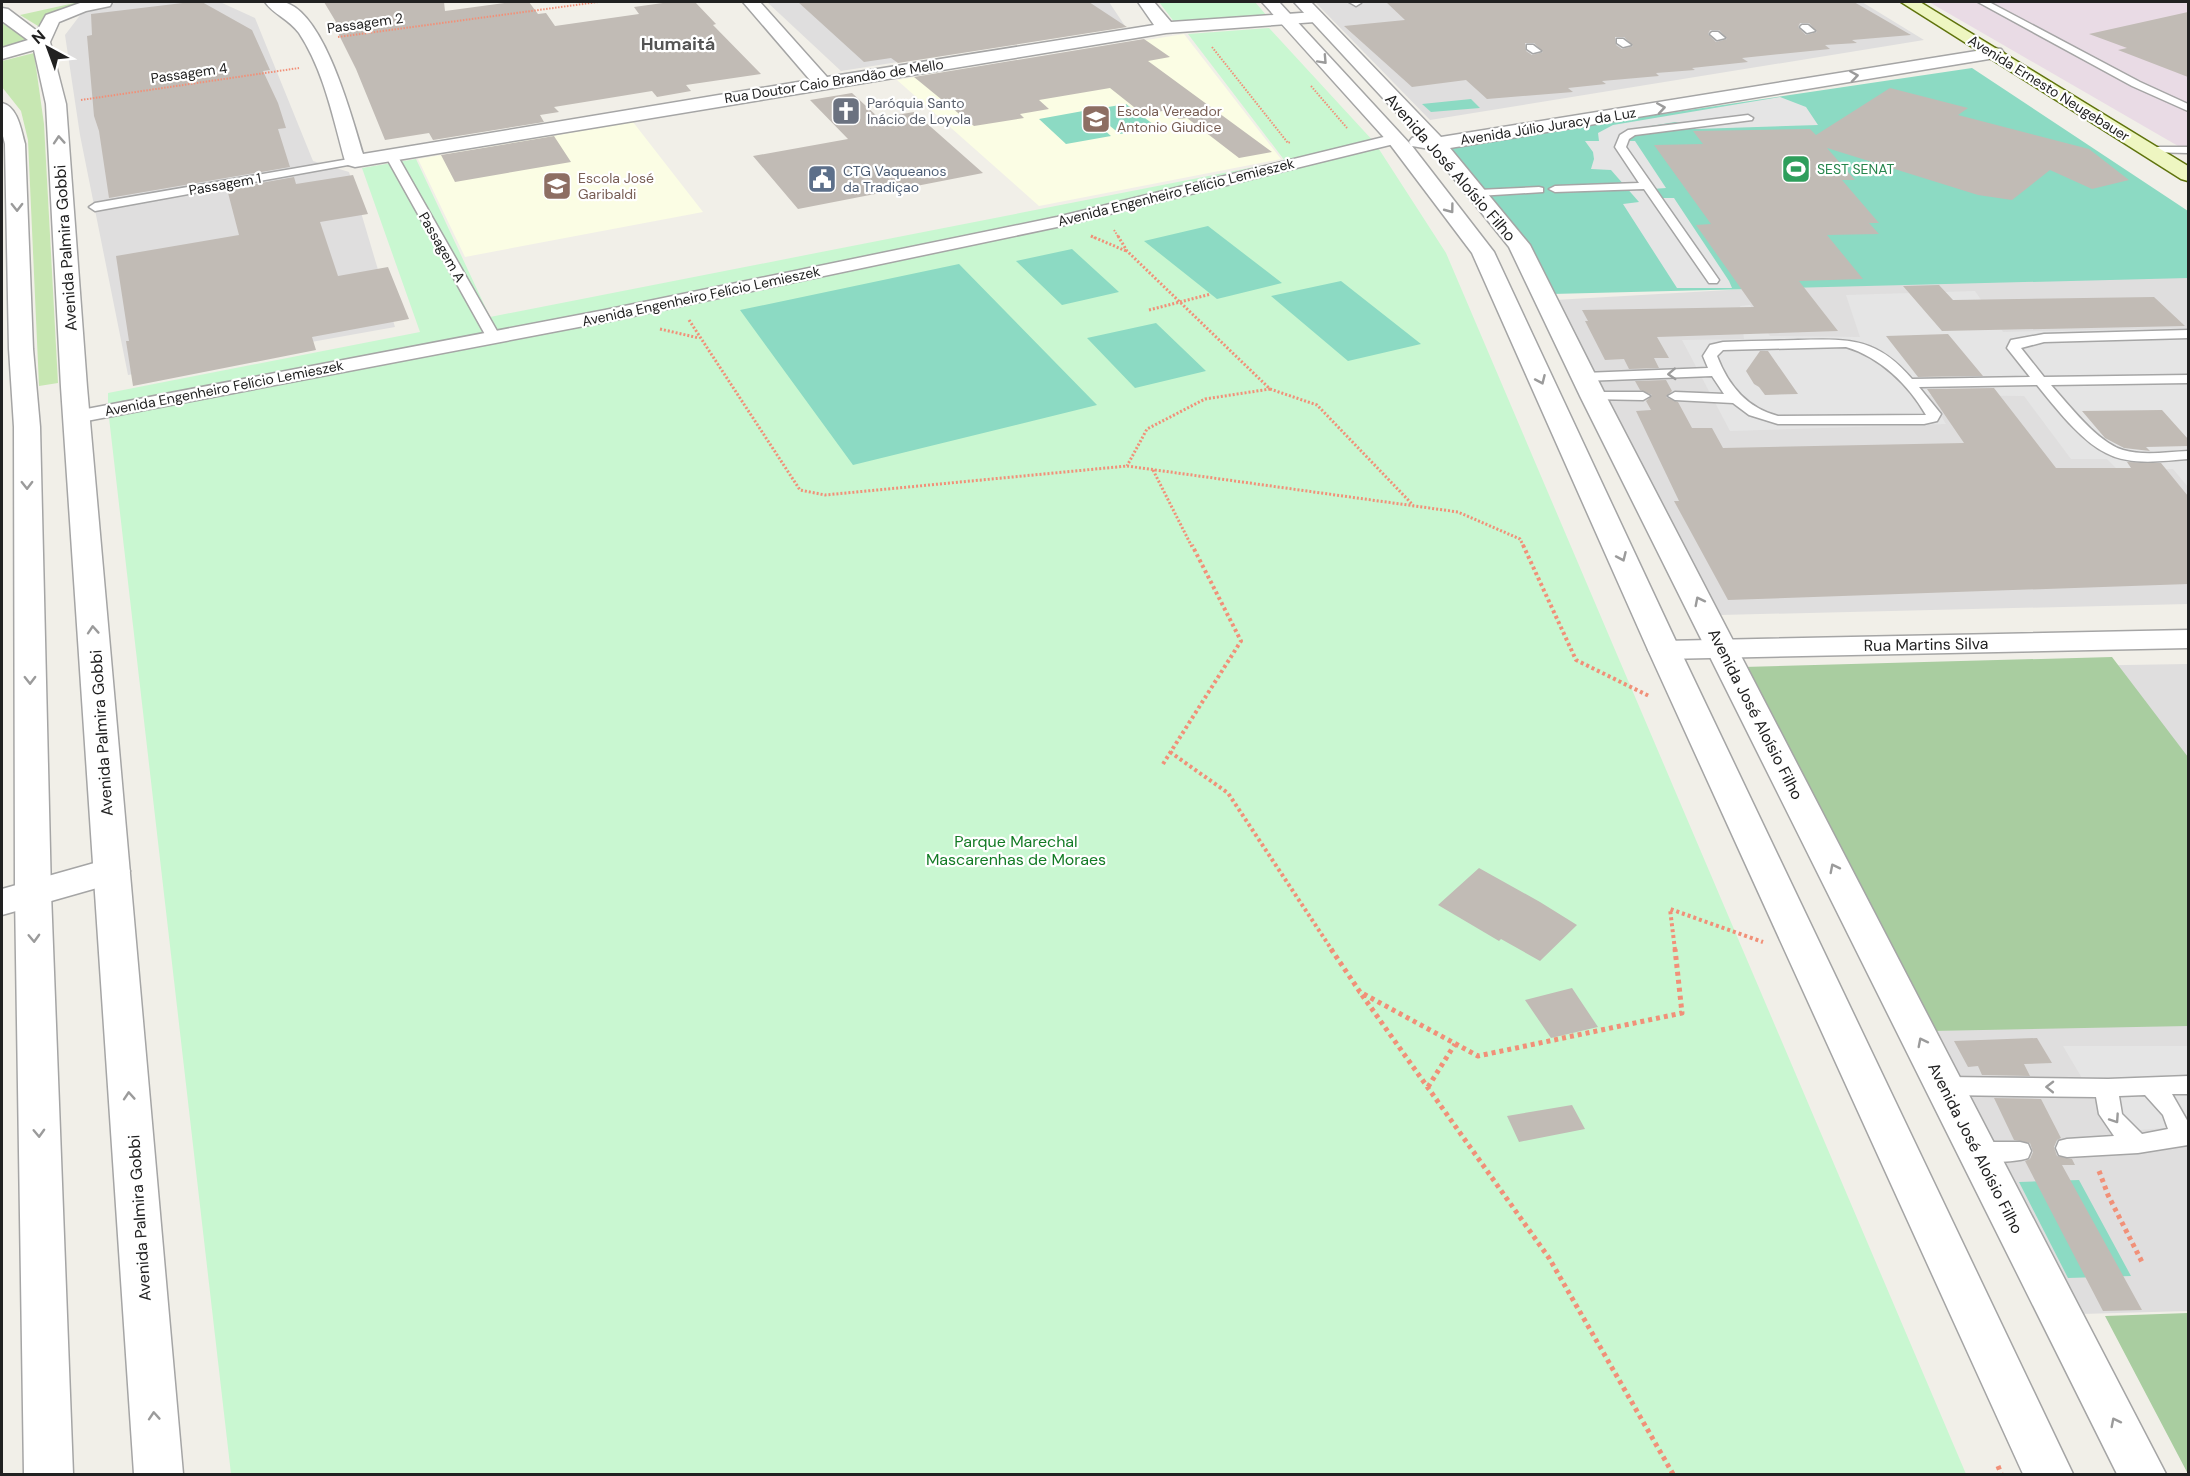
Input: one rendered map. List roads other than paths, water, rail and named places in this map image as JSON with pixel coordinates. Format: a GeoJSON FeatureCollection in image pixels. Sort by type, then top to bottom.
{"type":"FeatureCollection","features":[{"type":"Feature","properties":{"kind":"main road","name":"Avenida Ernesto Neugebauer"},"geometry":{"type":"LineString","coordinates":[[1909,2],[1995,53],[2188,176]]}},
{"type":"Feature","properties":{"kind":"street"},"geometry":{"type":"LineString","coordinates":[[2,54],[41,42],[52,19],[81,7],[104,2]]}},
{"type":"Feature","properties":{"kind":"street"},"geometry":{"type":"LineString","coordinates":[[273,2],[286,7],[314,41],[324,64],[356,161]]}},
{"type":"Feature","properties":{"kind":"street"},"geometry":{"type":"LineString","coordinates":[[751,2],[822,83]]}},
{"type":"Feature","properties":{"kind":"street"},"geometry":{"type":"LineString","coordinates":[[1146,2],[1172,28]]}},
{"type":"Feature","properties":{"kind":"street"},"geometry":{"type":"LineString","coordinates":[[2,14],[25,9]]}},
{"type":"Feature","properties":{"kind":"street","name":"Rua Doutor Caio Brandão de Mello"},"geometry":{"type":"LineString","coordinates":[[356,161],[822,83],[1293,10]]}},
{"type":"Feature","properties":{"kind":"street","name":"Avenida José Aloísio Filho"},"geometry":{"type":"LineString","coordinates":[[1293,10],[1419,138],[1478,193],[1519,245],[1588,386],[1724,649],[2142,1474]]}},
{"type":"Feature","properties":{"kind":"street"},"geometry":{"type":"LineString","coordinates":[[2,14],[41,42]]}},
{"type":"Feature","properties":{"kind":"street","name":"Avenida Júlio Juracy da Luz"},"geometry":{"type":"LineString","coordinates":[[1419,138],[1975,41]]}},
{"type":"Feature","properties":{"kind":"street","name":"Avenida Palmira Gobbi"},"geometry":{"type":"LineString","coordinates":[[41,42],[56,104],[17,897],[49,1474]]}},
{"type":"Feature","properties":{"kind":"street","name":"Avenida Júlio Juracy da Luz"},"geometry":{"type":"LineString","coordinates":[[1419,138],[1995,53]]}},
{"type":"Feature","properties":{"kind":"street","name":"Avenida Palmira Gobbi"},"geometry":{"type":"LineString","coordinates":[[2,110],[6,114],[15,144],[40,409],[112,871],[159,1474]]}},
{"type":"Feature","properties":{"kind":"street","name":"Avenida José Aloísio Filho"},"geometry":{"type":"LineString","coordinates":[[1419,138],[1483,252],[1664,650],[2048,1474]]}},
{"type":"Feature","properties":{"kind":"street","name":"Avenida Engenheiro Felício Lemieszek"},"geometry":{"type":"LineString","coordinates":[[40,409],[494,338],[1102,212],[1419,138]]}},
{"type":"Feature","properties":{"kind":"street","name":"Rua Martins Silva"},"geometry":{"type":"LineString","coordinates":[[1664,650],[2188,639]]}},
{"type":"Feature","properties":{"kind":"street"},"geometry":{"type":"LineString","coordinates":[[17,897],[112,871]]}},
{"type":"Feature","properties":{"kind":"lane"},"geometry":{"type":"LineString","coordinates":[[1983,2],[2136,84],[2188,108]]}},
{"type":"Feature","properties":{"kind":"lane"},"geometry":{"type":"LineString","coordinates":[[1713,280],[1645,186],[1620,147],[1624,137],[1632,132],[1748,118]]}},
{"type":"Feature","properties":{"kind":"lane"},"geometry":{"type":"LineString","coordinates":[[2150,150],[2188,150]]}},
{"type":"Feature","properties":{"kind":"lane","name":"Passagem A"},"geometry":{"type":"LineString","coordinates":[[392,155],[494,338]]}},
{"type":"Feature","properties":{"kind":"lane","name":"Passagem 1"},"geometry":{"type":"LineString","coordinates":[[96,207],[356,161]]}},
{"type":"Feature","properties":{"kind":"lane"},"geometry":{"type":"LineString","coordinates":[[1556,189],[1645,186]]}},
{"type":"Feature","properties":{"kind":"lane"},"geometry":{"type":"LineString","coordinates":[[1478,193],[1539,190]]}},
{"type":"Feature","properties":{"kind":"lane"},"geometry":{"type":"LineString","coordinates":[[2188,334],[2043,338],[2016,343],[2014,348],[2096,439],[2110,450],[2129,455],[2188,455]]}},
{"type":"Feature","properties":{"kind":"lane"},"geometry":{"type":"LineString","coordinates":[[1847,343],[1880,354],[1892,363],[1908,383],[1934,414],[1932,418],[1924,420],[1778,420],[1754,414],[1736,399],[1715,372],[1710,356],[1711,352],[1724,346],[1847,343]]}},
{"type":"Feature","properties":{"kind":"lane"},"geometry":{"type":"LineString","coordinates":[[1588,386],[1715,372]]}},
{"type":"Feature","properties":{"kind":"lane"},"geometry":{"type":"LineString","coordinates":[[1908,383],[2188,380]]}},
{"type":"Feature","properties":{"kind":"lane"},"geometry":{"type":"LineString","coordinates":[[1588,386],[1643,396]]}},
{"type":"Feature","properties":{"kind":"lane"},"geometry":{"type":"LineString","coordinates":[[1675,396],[1736,399]]}},
{"type":"Feature","properties":{"kind":"lane"},"geometry":{"type":"LineString","coordinates":[[1944,1086],[2108,1088],[2188,1085]]}},
{"type":"Feature","properties":{"kind":"lane"},"geometry":{"type":"LineString","coordinates":[[2067,1148],[2138,1144],[2184,1136],[2174,1112],[2150,1086]]}},
{"type":"Feature","properties":{"kind":"lane"},"geometry":{"type":"LineString","coordinates":[[2108,1088],[2106,1103],[2111,1117],[2138,1144]]}},
{"type":"Feature","properties":{"kind":"lane"},"geometry":{"type":"LineString","coordinates":[[1977,1151],[2020,1151]]}},
{"type":"Feature","properties":{"kind":"place","name":"Paróquia Santo Inácio de Loyola"},"geometry":{"type":"Point","coordinates":[846,111]}},
{"type":"Feature","properties":{"kind":"place","name":"Escola Vereador Antonio Giudice"},"geometry":{"type":"Point","coordinates":[1096,119]}},
{"type":"Feature","properties":{"kind":"place","name":"SEST SENAT"},"geometry":{"type":"Point","coordinates":[1796,169]}},
{"type":"Feature","properties":{"kind":"place","name":"CTG Vaqueanos da Tradiçao"},"geometry":{"type":"Point","coordinates":[822,179]}},
{"type":"Feature","properties":{"kind":"place","name":"Escola José Garibaldi"},"geometry":{"type":"Point","coordinates":[557,186]}},
{"type":"Feature","properties":{"kind":"district","name":"Humaitá"},"geometry":{"type":"Point","coordinates":[678,44]}},
{"type":"Feature","properties":{"kind":"park label","name":"Parque Marechal Mascarenhas de Moraes"},"geometry":{"type":"Point","coordinates":[1016,850]}}]}
